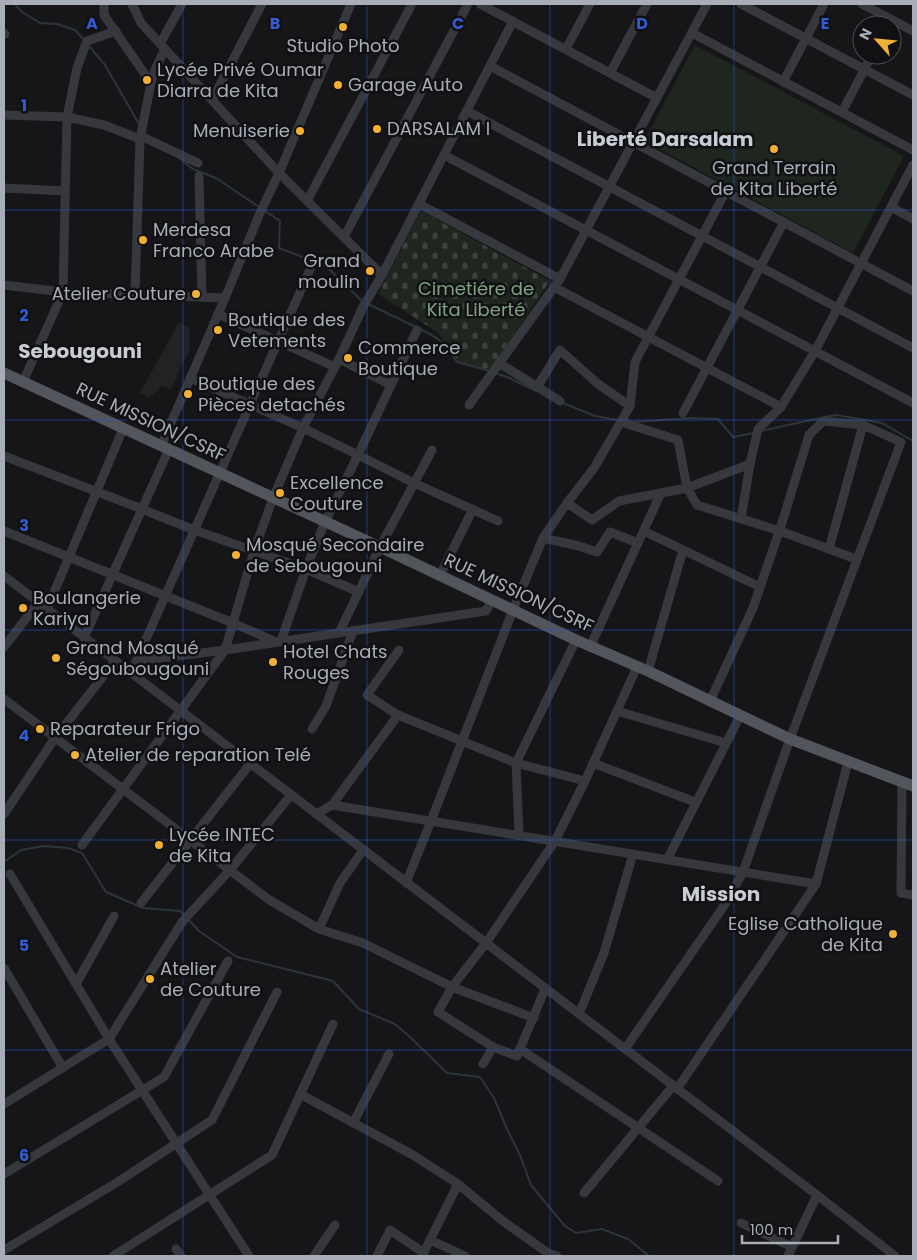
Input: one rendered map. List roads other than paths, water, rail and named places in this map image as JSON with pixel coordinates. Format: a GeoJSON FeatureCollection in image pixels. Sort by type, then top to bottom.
{"type":"FeatureCollection","features":[{"type":"Feature","properties":{"kind":"main road","name":"RUE MISSION/CSRF"},"geometry":{"type":"LineString","coordinates":[[4,373],[440,575],[590,647],[648,671],[790,739],[908,784]]}},
{"type":"Feature","properties":{"kind":"street"},"geometry":{"type":"LineString","coordinates":[[104,4],[104,15],[151,83]]}},
{"type":"Feature","properties":{"kind":"street"},"geometry":{"type":"LineString","coordinates":[[132,4],[141,23],[279,173],[382,275]]}},
{"type":"Feature","properties":{"kind":"street"},"geometry":{"type":"LineString","coordinates":[[135,294],[141,138],[151,83],[163,47],[182,4]]}},
{"type":"Feature","properties":{"kind":"street"},"geometry":{"type":"LineString","coordinates":[[212,100],[262,4]]}},
{"type":"Feature","properties":{"kind":"street"},"geometry":{"type":"LineString","coordinates":[[84,638],[142,509],[190,378],[351,4]]}},
{"type":"Feature","properties":{"kind":"street"},"geometry":{"type":"LineString","coordinates":[[307,201],[412,4]]}},
{"type":"Feature","properties":{"kind":"street"},"geometry":{"type":"LineString","coordinates":[[344,237],[468,4]]}},
{"type":"Feature","properties":{"kind":"street"},"geometry":{"type":"LineString","coordinates":[[480,4],[657,98]]}},
{"type":"Feature","properties":{"kind":"street"},"geometry":{"type":"LineString","coordinates":[[566,49],[590,4]]}},
{"type":"Feature","properties":{"kind":"street"},"geometry":{"type":"LineString","coordinates":[[610,73],[647,4]]}},
{"type":"Feature","properties":{"kind":"street"},"geometry":{"type":"LineString","coordinates":[[469,405],[560,279],[707,4]]}},
{"type":"Feature","properties":{"kind":"street"},"geometry":{"type":"LineString","coordinates":[[741,4],[913,95]]}},
{"type":"Feature","properties":{"kind":"street"},"geometry":{"type":"LineString","coordinates":[[783,82],[824,4]]}},
{"type":"Feature","properties":{"kind":"street"},"geometry":{"type":"LineString","coordinates":[[862,4],[879,15]]}},
{"type":"Feature","properties":{"kind":"street"},"geometry":{"type":"LineString","coordinates":[[82,845],[225,650],[254,551],[273,498],[303,428],[337,363],[363,307],[382,275],[513,21]]}},
{"type":"Feature","properties":{"kind":"street"},"geometry":{"type":"LineString","coordinates":[[23,382],[63,292],[67,117],[77,68],[87,41],[116,31]]}},
{"type":"Feature","properties":{"kind":"street"},"geometry":{"type":"LineString","coordinates":[[692,33],[913,150]]}},
{"type":"Feature","properties":{"kind":"street"},"geometry":{"type":"LineString","coordinates":[[842,112],[867,65]]}},
{"type":"Feature","properties":{"kind":"street"},"geometry":{"type":"LineString","coordinates":[[490,66],[913,291]]}},
{"type":"Feature","properties":{"kind":"street"},"geometry":{"type":"LineString","coordinates":[[467,111],[913,348]]}},
{"type":"Feature","properties":{"kind":"street"},"geometry":{"type":"LineString","coordinates":[[4,114],[67,117],[104,125],[198,162]]}},
{"type":"Feature","properties":{"kind":"street"},"geometry":{"type":"LineString","coordinates":[[444,155],[913,403]]}},
{"type":"Feature","properties":{"kind":"street"},"geometry":{"type":"LineString","coordinates":[[741,519],[758,428],[782,407],[815,351],[913,165]]}},
{"type":"Feature","properties":{"kind":"street"},"geometry":{"type":"LineString","coordinates":[[200,176],[202,297]]}},
{"type":"Feature","properties":{"kind":"street"},"geometry":{"type":"LineString","coordinates":[[4,188],[65,191]]}},
{"type":"Feature","properties":{"kind":"street"},"geometry":{"type":"LineString","coordinates":[[406,882],[543,538],[594,468],[630,406],[635,362],[726,191]]}},
{"type":"Feature","properties":{"kind":"street"},"geometry":{"type":"LineString","coordinates":[[419,204],[560,279]]}},
{"type":"Feature","properties":{"kind":"street"},"geometry":{"type":"LineString","coordinates":[[891,207],[913,219]]}},
{"type":"Feature","properties":{"kind":"street"},"geometry":{"type":"LineString","coordinates":[[683,412],[784,222]]}},
{"type":"Feature","properties":{"kind":"street"},"geometry":{"type":"LineString","coordinates":[[130,673],[312,265]]}},
{"type":"Feature","properties":{"kind":"street"},"geometry":{"type":"LineString","coordinates":[[4,285],[63,292],[225,298]]}},
{"type":"Feature","properties":{"kind":"street"},"geometry":{"type":"LineString","coordinates":[[554,287],[782,407]]}},
{"type":"Feature","properties":{"kind":"street"},"geometry":{"type":"LineString","coordinates":[[218,314],[278,341],[391,385]]}},
{"type":"Feature","properties":{"kind":"street"},"geometry":{"type":"LineString","coordinates":[[278,641],[324,522],[417,330]]}},
{"type":"Feature","properties":{"kind":"street"},"geometry":{"type":"LineString","coordinates":[[537,387],[560,350],[598,384],[630,406]]}},
{"type":"Feature","properties":{"kind":"street"},"geometry":{"type":"LineString","coordinates":[[499,363],[560,401]]}},
{"type":"Feature","properties":{"kind":"street"},"geometry":{"type":"LineString","coordinates":[[190,378],[303,428],[414,484],[498,520]]}},
{"type":"Feature","properties":{"kind":"street"},"geometry":{"type":"LineString","coordinates":[[625,1049],[728,900],[743,872],[856,559],[901,442],[863,425],[823,421],[809,435],[780,531],[753,608],[710,701]]}},
{"type":"Feature","properties":{"kind":"street"},"geometry":{"type":"LineString","coordinates":[[621,422],[678,440],[687,488],[697,505],[780,531],[856,559]]}},
{"type":"Feature","properties":{"kind":"street"},"geometry":{"type":"LineString","coordinates":[[829,548],[863,425]]}},
{"type":"Feature","properties":{"kind":"street"},"geometry":{"type":"LineString","coordinates":[[47,609],[123,429]]}},
{"type":"Feature","properties":{"kind":"street"},"geometry":{"type":"LineString","coordinates":[[340,633],[380,547],[432,450]]}},
{"type":"Feature","properties":{"kind":"street"},"geometry":{"type":"LineString","coordinates":[[4,456],[194,530],[306,569],[359,592]]}},
{"type":"Feature","properties":{"kind":"street"},"geometry":{"type":"LineString","coordinates":[[567,503],[592,520],[620,501],[687,488],[750,464]]}},
{"type":"Feature","properties":{"kind":"street"},"geometry":{"type":"LineString","coordinates":[[590,647],[661,493]]}},
{"type":"Feature","properties":{"kind":"street"},"geometry":{"type":"LineString","coordinates":[[440,575],[473,509]]}},
{"type":"Feature","properties":{"kind":"street"},"geometry":{"type":"LineString","coordinates":[[4,531],[112,576],[278,641]]}},
{"type":"Feature","properties":{"kind":"street"},"geometry":{"type":"LineString","coordinates":[[644,531],[760,587]]}},
{"type":"Feature","properties":{"kind":"street"},"geometry":{"type":"LineString","coordinates":[[543,538],[598,552],[610,532],[638,544]]}},
{"type":"Feature","properties":{"kind":"street"},"geometry":{"type":"LineString","coordinates":[[648,671],[683,550]]}},
{"type":"Feature","properties":{"kind":"street"},"geometry":{"type":"LineString","coordinates":[[4,576],[895,1256]]}},
{"type":"Feature","properties":{"kind":"street"},"geometry":{"type":"LineString","coordinates":[[136,662],[486,611],[492,600]]}},
{"type":"Feature","properties":{"kind":"street"},"geometry":{"type":"LineString","coordinates":[[4,647],[38,603]]}},
{"type":"Feature","properties":{"kind":"street"},"geometry":{"type":"LineString","coordinates":[[312,729],[326,706],[353,631]]}},
{"type":"Feature","properties":{"kind":"street"},"geometry":{"type":"LineString","coordinates":[[519,836],[516,763],[576,640]]}},
{"type":"Feature","properties":{"kind":"street"},"geometry":{"type":"LineString","coordinates":[[398,650],[367,695],[398,715],[516,763],[585,781]]}},
{"type":"Feature","properties":{"kind":"street"},"geometry":{"type":"LineString","coordinates":[[4,814],[55,738],[115,661]]}},
{"type":"Feature","properties":{"kind":"street"},"geometry":{"type":"LineString","coordinates":[[545,989],[518,1056],[494,1047],[438,1012],[452,987],[486,944],[555,841],[585,781],[636,667]]}},
{"type":"Feature","properties":{"kind":"street"},"geometry":{"type":"LineString","coordinates":[[4,700],[268,900],[319,929],[363,943],[452,987],[534,1018]]}},
{"type":"Feature","properties":{"kind":"street"},"geometry":{"type":"LineString","coordinates":[[617,710],[726,742]]}},
{"type":"Feature","properties":{"kind":"street"},"geometry":{"type":"LineString","coordinates":[[316,814],[332,804],[398,715]]}},
{"type":"Feature","properties":{"kind":"street"},"geometry":{"type":"LineString","coordinates":[[666,860],[740,716]]}},
{"type":"Feature","properties":{"kind":"street"},"geometry":{"type":"LineString","coordinates":[[584,1193],[675,1087],[816,884],[848,762]]}},
{"type":"Feature","properties":{"kind":"street"},"geometry":{"type":"LineString","coordinates":[[593,763],[695,802]]}},
{"type":"Feature","properties":{"kind":"street"},"geometry":{"type":"LineString","coordinates":[[141,903],[250,764]]}},
{"type":"Feature","properties":{"kind":"street"},"geometry":{"type":"LineString","coordinates":[[908,784],[901,893],[913,895]]}},
{"type":"Feature","properties":{"kind":"street"},"geometry":{"type":"LineString","coordinates":[[5,1100],[63,1068],[109,1039],[182,922],[230,870],[291,795]]}},
{"type":"Feature","properties":{"kind":"street"},"geometry":{"type":"LineString","coordinates":[[332,804],[816,884]]}},
{"type":"Feature","properties":{"kind":"street"},"geometry":{"type":"LineString","coordinates":[[319,929],[340,883],[363,850]]}},
{"type":"Feature","properties":{"kind":"street"},"geometry":{"type":"LineString","coordinates":[[579,1014],[604,953],[633,854]]}},
{"type":"Feature","properties":{"kind":"street"},"geometry":{"type":"LineString","coordinates":[[10,874],[109,1039],[249,1256]]}},
{"type":"Feature","properties":{"kind":"street"},"geometry":{"type":"LineString","coordinates":[[76,984],[114,916]]}},
{"type":"Feature","properties":{"kind":"street"},"geometry":{"type":"LineString","coordinates":[[4,1174],[164,1077],[228,961]]}},
{"type":"Feature","properties":{"kind":"street"},"geometry":{"type":"LineString","coordinates":[[4,968],[63,1068]]}},
{"type":"Feature","properties":{"kind":"street"},"geometry":{"type":"LineString","coordinates":[[8,1256],[4,1250],[116,1183],[212,1120],[278,992]]}},
{"type":"Feature","properties":{"kind":"street"},"geometry":{"type":"LineString","coordinates":[[113,1256],[272,1155],[334,1024]]}},
{"type":"Feature","properties":{"kind":"street"},"geometry":{"type":"LineString","coordinates":[[484,1064],[494,1047]]}},
{"type":"Feature","properties":{"kind":"street"},"geometry":{"type":"LineString","coordinates":[[520,1049],[718,1181]]}},
{"type":"Feature","properties":{"kind":"street"},"geometry":{"type":"LineString","coordinates":[[353,1123],[389,1054]]}},
{"type":"Feature","properties":{"kind":"street"},"geometry":{"type":"LineString","coordinates":[[300,1094],[413,1155],[458,1184],[504,1222],[552,1256]]}},
{"type":"Feature","properties":{"kind":"street"},"geometry":{"type":"LineString","coordinates":[[377,1256],[390,1230],[423,1254],[458,1184]]}},
{"type":"Feature","properties":{"kind":"street"},"geometry":{"type":"LineString","coordinates":[[788,1256],[817,1196]]}},
{"type":"Feature","properties":{"kind":"street"},"geometry":{"type":"LineString","coordinates":[[741,1223],[792,1247]]}},
{"type":"Feature","properties":{"kind":"street"},"geometry":{"type":"LineString","coordinates":[[314,1256],[335,1225]]}},
{"type":"Feature","properties":{"kind":"street"},"geometry":{"type":"LineString","coordinates":[[430,1240],[465,1256]]}},
{"type":"Feature","properties":{"kind":"waterway"},"geometry":{"type":"LineString","coordinates":[[15,4],[22,12],[40,23],[57,24],[75,30],[85,41]]}},
{"type":"Feature","properties":{"kind":"waterway"},"geometry":{"type":"LineString","coordinates":[[89,46],[105,65],[139,124]]}},
{"type":"Feature","properties":{"kind":"waterway"},"geometry":{"type":"LineString","coordinates":[[180,159],[193,169],[216,178],[259,207]]}},
{"type":"Feature","properties":{"kind":"waterway"},"geometry":{"type":"LineString","coordinates":[[265,211],[280,221],[279,248],[326,266],[362,301]]}},
{"type":"Feature","properties":{"kind":"waterway"},"geometry":{"type":"LineString","coordinates":[[368,304],[416,327]]}},
{"type":"Feature","properties":{"kind":"waterway"},"geometry":{"type":"LineString","coordinates":[[420,329],[442,342],[457,362],[490,371]]}},
{"type":"Feature","properties":{"kind":"waterway"},"geometry":{"type":"LineString","coordinates":[[495,373],[536,391]]}},
{"type":"Feature","properties":{"kind":"waterway"},"geometry":{"type":"LineString","coordinates":[[563,403],[595,416],[618,420]]}},
{"type":"Feature","properties":{"kind":"waterway"},"geometry":{"type":"LineString","coordinates":[[824,417],[836,415],[882,423],[913,441]]}},
{"type":"Feature","properties":{"kind":"waterway"},"geometry":{"type":"LineString","coordinates":[[633,422],[691,418],[718,419],[733,437],[754,433]]}},
{"type":"Feature","properties":{"kind":"waterway"},"geometry":{"type":"LineString","coordinates":[[761,431],[820,418]]}},
{"type":"Feature","properties":{"kind":"waterway"},"geometry":{"type":"LineString","coordinates":[[4,862],[21,850],[44,846],[68,848],[82,853],[106,892],[143,908],[180,911],[184,915]]}},
{"type":"Feature","properties":{"kind":"waterway"},"geometry":{"type":"LineString","coordinates":[[189,920],[199,931],[237,957],[333,981],[359,1009],[395,1024],[447,1073],[480,1077],[494,1098],[520,1155],[531,1185],[565,1226],[576,1233],[602,1229],[628,1239],[649,1256]]}},
{"type":"Feature","properties":{"kind":"place","name":"Studio Photo"},"geometry":{"type":"Point","coordinates":[343,27]}},
{"type":"Feature","properties":{"kind":"place","name":"Lycée Privé Oumar Diarra de Kita"},"geometry":{"type":"Point","coordinates":[147,80]}},
{"type":"Feature","properties":{"kind":"place","name":"Garage Auto"},"geometry":{"type":"Point","coordinates":[338,85]}},
{"type":"Feature","properties":{"kind":"place","name":"DARSALAM I"},"geometry":{"type":"Point","coordinates":[377,129]}},
{"type":"Feature","properties":{"kind":"place","name":"Menuiserie"},"geometry":{"type":"Point","coordinates":[300,131]}},
{"type":"Feature","properties":{"kind":"place","name":"Grand Terrain de Kita Liberté"},"geometry":{"type":"Point","coordinates":[774,149]}},
{"type":"Feature","properties":{"kind":"place","name":"Merdesa Franco Arabe"},"geometry":{"type":"Point","coordinates":[143,240]}},
{"type":"Feature","properties":{"kind":"place","name":"Grand moulin"},"geometry":{"type":"Point","coordinates":[370,271]}},
{"type":"Feature","properties":{"kind":"place","name":"Atelier Couture"},"geometry":{"type":"Point","coordinates":[196,294]}},
{"type":"Feature","properties":{"kind":"place","name":"Boutique des Vetements"},"geometry":{"type":"Point","coordinates":[218,330]}},
{"type":"Feature","properties":{"kind":"place","name":"Commerce Boutique"},"geometry":{"type":"Point","coordinates":[348,358]}},
{"type":"Feature","properties":{"kind":"place","name":"Boutique des Pièces detachés"},"geometry":{"type":"Point","coordinates":[188,394]}},
{"type":"Feature","properties":{"kind":"place","name":"Excellence Couture"},"geometry":{"type":"Point","coordinates":[280,493]}},
{"type":"Feature","properties":{"kind":"place","name":"Mosqué Secondaire de Sebougouni"},"geometry":{"type":"Point","coordinates":[236,555]}},
{"type":"Feature","properties":{"kind":"place","name":"Boulangerie Kariya"},"geometry":{"type":"Point","coordinates":[23,608]}},
{"type":"Feature","properties":{"kind":"place","name":"Grand Mosqué Ségoubougouni"},"geometry":{"type":"Point","coordinates":[56,658]}},
{"type":"Feature","properties":{"kind":"place","name":"Hotel Chats Rouges"},"geometry":{"type":"Point","coordinates":[273,662]}},
{"type":"Feature","properties":{"kind":"place","name":"Reparateur Frigo"},"geometry":{"type":"Point","coordinates":[40,729]}},
{"type":"Feature","properties":{"kind":"place","name":"Atelier de reparation Telé"},"geometry":{"type":"Point","coordinates":[75,755]}},
{"type":"Feature","properties":{"kind":"place","name":"Lycée INTEC de Kita"},"geometry":{"type":"Point","coordinates":[159,845]}},
{"type":"Feature","properties":{"kind":"place","name":"Eglise Catholique de Kita"},"geometry":{"type":"Point","coordinates":[893,934]}},
{"type":"Feature","properties":{"kind":"place","name":"Atelier de Couture"},"geometry":{"type":"Point","coordinates":[150,979]}},
{"type":"Feature","properties":{"kind":"district","name":"Liberté Darsalam"},"geometry":{"type":"Point","coordinates":[665,139]}},
{"type":"Feature","properties":{"kind":"district","name":"Sebougouni"},"geometry":{"type":"Point","coordinates":[80,351]}},
{"type":"Feature","properties":{"kind":"district","name":"Mission"},"geometry":{"type":"Point","coordinates":[721,894]}},
{"type":"Feature","properties":{"kind":"park label","name":"Cimetiére de Kita Liberté"},"geometry":{"type":"Point","coordinates":[476,299]}}]}
